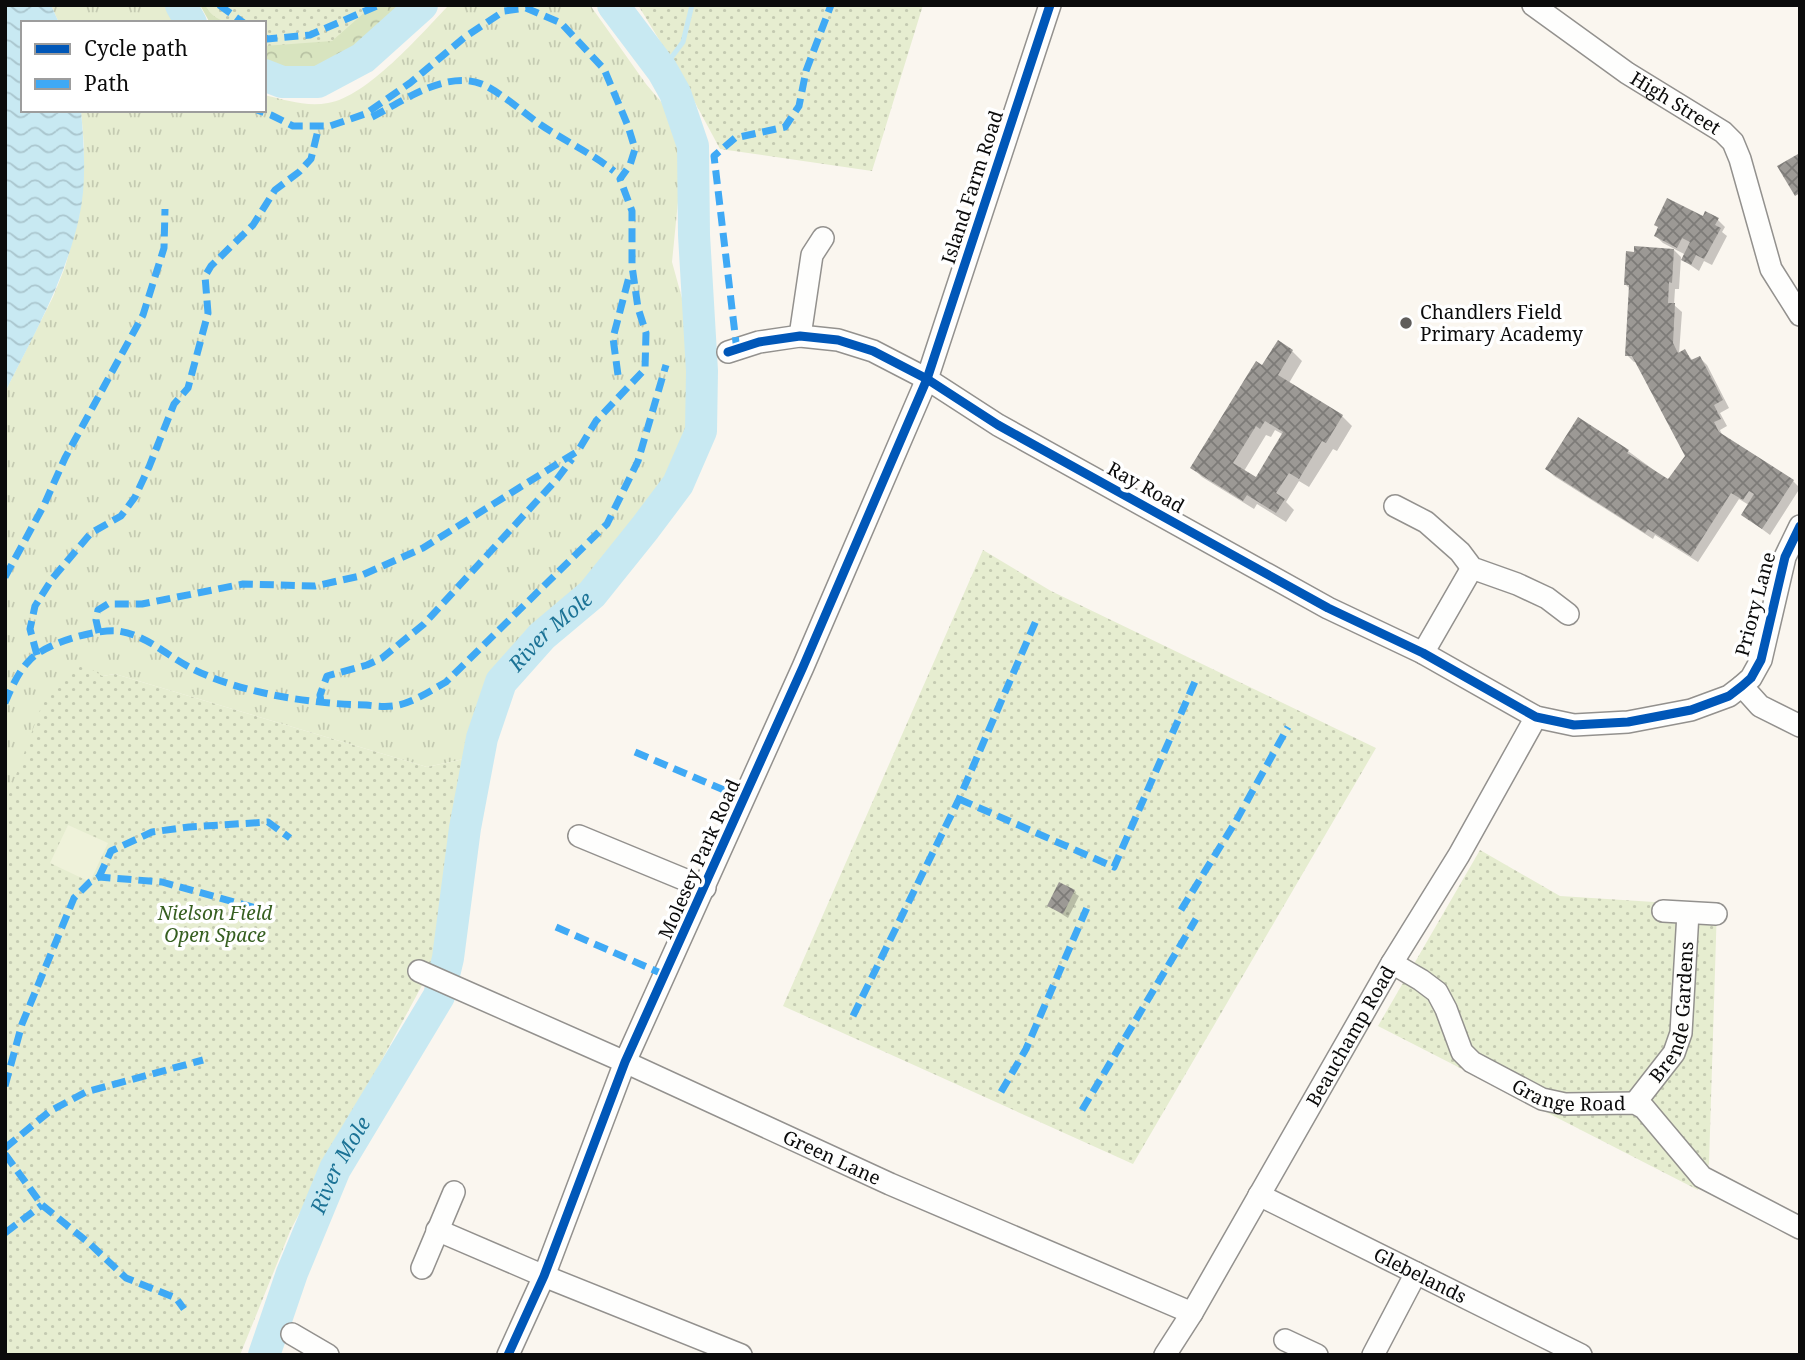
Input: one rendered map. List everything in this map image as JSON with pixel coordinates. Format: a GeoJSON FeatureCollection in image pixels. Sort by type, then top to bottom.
{"type":"FeatureCollection","features":[{"type":"Feature","properties":{"kind":"street","name":"Island Farm Road"},"geometry":{"type":"LineString","coordinates":[[927,379],[1050,5]]}},
{"type":"Feature","properties":{"kind":"street","name":"High Street"},"geometry":{"type":"LineString","coordinates":[[1533,5],[1627,73],[1724,132],[1733,142],[1771,269],[1800,315]]}},
{"type":"Feature","properties":{"kind":"street"},"geometry":{"type":"LineString","coordinates":[[800,336],[812,255],[823,238]]}},
{"type":"Feature","properties":{"kind":"street","name":"Ray Road"},"geometry":{"type":"LineString","coordinates":[[728,352],[759,342],[800,336],[838,340],[873,351],[927,379],[998,425],[1304,595],[1423,653],[1536,717]]}},
{"type":"Feature","properties":{"kind":"street","name":"Molesey Park Road"},"geometry":{"type":"LineString","coordinates":[[509,1355],[544,1276],[625,1062],[803,667],[927,379]]}},
{"type":"Feature","properties":{"kind":"street"},"geometry":{"type":"LineString","coordinates":[[1395,506],[1426,522],[1460,552],[1472,568],[1517,583],[1547,598],[1568,614]]}},
{"type":"Feature","properties":{"kind":"street","name":"Priory Lane"},"geometry":{"type":"LineString","coordinates":[[1536,717],[1574,724],[1628,722],[1691,710],[1729,696],[1751,678],[1761,660],[1785,556],[1800,526]]}},
{"type":"Feature","properties":{"kind":"street"},"geometry":{"type":"LineString","coordinates":[[1423,653],[1472,568]]}},
{"type":"Feature","properties":{"kind":"street"},"geometry":{"type":"LineString","coordinates":[[1742,686],[1760,706],[1800,726]]}},
{"type":"Feature","properties":{"kind":"street","name":"Beauchamp Road"},"geometry":{"type":"LineString","coordinates":[[1165,1355],[1192,1313],[1536,717]]}},
{"type":"Feature","properties":{"kind":"street"},"geometry":{"type":"LineString","coordinates":[[579,836],[705,888]]}},
{"type":"Feature","properties":{"kind":"street","name":"Brende Gardens"},"geometry":{"type":"LineString","coordinates":[[1663,911],[1716,914]]}},
{"type":"Feature","properties":{"kind":"street","name":"Brende Gardens"},"geometry":{"type":"LineString","coordinates":[[1635,1103],[1674,1053],[1681,1033],[1688,913]]}},
{"type":"Feature","properties":{"kind":"street","name":"Grange Road"},"geometry":{"type":"LineString","coordinates":[[1392,963],[1421,979],[1437,992],[1461,1052],[1472,1062],[1542,1099],[1564,1104],[1635,1103],[1644,1108],[1702,1177],[1800,1228]]}},
{"type":"Feature","properties":{"kind":"street","name":"Green Lane"},"geometry":{"type":"LineString","coordinates":[[423,973],[890,1184],[1192,1313]]}},
{"type":"Feature","properties":{"kind":"street"},"geometry":{"type":"LineString","coordinates":[[422,1268],[454,1192]]}},
{"type":"Feature","properties":{"kind":"street","name":"Glebelands"},"geometry":{"type":"LineString","coordinates":[[1259,1195],[1581,1355]]}},
{"type":"Feature","properties":{"kind":"street"},"geometry":{"type":"LineString","coordinates":[[438,1230],[741,1355]]}},
{"type":"Feature","properties":{"kind":"street"},"geometry":{"type":"LineString","coordinates":[[1373,1355],[1416,1273]]}},
{"type":"Feature","properties":{"kind":"street"},"geometry":{"type":"LineString","coordinates":[[292,1334],[328,1355]]}},
{"type":"Feature","properties":{"kind":"street"},"geometry":{"type":"LineString","coordinates":[[1285,1340],[1317,1355]]}},
{"type":"Feature","properties":{"kind":"green space"},"geometry":{"type":"Polygon","coordinates":[[[51,5],[165,5],[176,21],[58,21],[51,5]]]}},
{"type":"Feature","properties":{"kind":"green space"},"geometry":{"type":"Polygon","coordinates":[[[200,5],[405,5],[363,47],[306,74],[266,65],[266,21],[209,21],[200,5]]]}},
{"type":"Feature","properties":{"kind":"green space"},"geometry":{"type":"Polygon","coordinates":[[[205,5],[373,5],[332,41],[266,46],[266,21],[223,21],[205,5]]]}},
{"type":"Feature","properties":{"kind":"green space"},"geometry":{"type":"Polygon","coordinates":[[[449,5],[590,5],[646,84],[668,110],[680,138],[682,161],[672,262],[688,320],[688,422],[672,465],[644,511],[592,579],[520,637],[479,701],[473,757],[427,767],[115,674],[102,676],[5,804],[5,392],[53,297],[65,267],[79,217],[84,146],[81,112],[266,112],[266,96],[304,104],[328,103],[359,89],[409,47],[449,5]]]}},
{"type":"Feature","properties":{"kind":"green space"},"geometry":{"type":"Polygon","coordinates":[[[638,5],[923,5],[872,171],[720,149],[677,69],[638,5]]]}},
{"type":"Feature","properties":{"kind":"green space"},"geometry":{"type":"Polygon","coordinates":[[[983,550],[1051,591],[1376,748],[1133,1164],[783,1006],[983,550]]]}},
{"type":"Feature","properties":{"kind":"green space","name":"Nielson Field Open Space"},"geometry":{"type":"Polygon","coordinates":[[[78,661],[102,676],[115,674],[427,767],[473,757],[452,847],[434,955],[427,976],[291,1229],[240,1355],[5,1355],[5,805],[47,691],[78,661]]]}},
{"type":"Feature","properties":{"kind":"green space"},"geometry":{"type":"Polygon","coordinates":[[[68,825],[108,843],[90,882],[50,863],[68,825]]]}},
{"type":"Feature","properties":{"kind":"green space"},"geometry":{"type":"Polygon","coordinates":[[[1480,850],[1560,896],[1717,906],[1709,1164],[1698,1190],[1378,1026],[1480,850]]]}},
{"type":"Feature","properties":{"kind":"water"},"geometry":{"type":"Polygon","coordinates":[[[5,5],[51,5],[58,21],[21,21],[21,112],[81,112],[84,164],[82,205],[66,263],[48,307],[5,392],[5,5]]]}},
{"type":"Feature","properties":{"kind":"building"},"geometry":{"type":"Polygon","coordinates":[[[1798,154],[1800,193],[1795,196],[1777,166],[1798,154]]]}},
{"type":"Feature","properties":{"kind":"building"},"geometry":{"type":"Polygon","coordinates":[[[1667,198],[1703,216],[1705,211],[1719,218],[1715,225],[1721,228],[1704,259],[1696,255],[1691,265],[1681,260],[1690,242],[1682,238],[1677,248],[1654,236],[1658,227],[1654,225],[1667,198]]]}},
{"type":"Feature","properties":{"kind":"building"},"geometry":{"type":"Polygon","coordinates":[[[1634,246],[1674,249],[1668,303],[1675,303],[1673,343],[1678,353],[1685,349],[1691,360],[1700,356],[1723,400],[1714,405],[1721,419],[1714,422],[1719,432],[1794,480],[1762,529],[1741,515],[1754,494],[1749,491],[1743,500],[1731,493],[1691,556],[1648,529],[1645,533],[1545,469],[1578,417],[1668,479],[1685,456],[1632,356],[1625,356],[1629,285],[1624,285],[1626,251],[1634,252],[1634,246]]]}},
{"type":"Feature","properties":{"kind":"building"},"geometry":{"type":"Polygon","coordinates":[[[1278,340],[1293,350],[1278,375],[1343,415],[1326,443],[1322,441],[1299,479],[1289,473],[1276,493],[1285,499],[1276,513],[1247,495],[1243,501],[1190,468],[1256,361],[1262,365],[1278,340]],[[1265,421],[1260,429],[1256,426],[1233,463],[1256,477],[1283,432],[1265,421]]]}},
{"type":"Feature","properties":{"kind":"building"},"geometry":{"type":"Polygon","coordinates":[[[1059,882],[1075,890],[1063,914],[1047,906],[1059,882]]]}},
{"type":"Feature","properties":{"kind":"waterway","name":"River Mole"},"geometry":{"type":"LineString","coordinates":[[181,5],[190,21]]}},
{"type":"Feature","properties":{"kind":"waterway","name":"River Mole"},"geometry":{"type":"LineString","coordinates":[[266,76],[282,82],[318,82],[363,58],[422,5]]}},
{"type":"Feature","properties":{"kind":"waterway","name":"River Mole"},"geometry":{"type":"LineString","coordinates":[[264,1355],[292,1273],[335,1169],[439,996],[448,958],[465,828],[482,738],[501,682],[542,636],[592,594],[645,528],[678,484],[701,431],[702,371],[694,235],[693,146],[675,93],[662,70],[613,5]]}},
{"type":"Feature","properties":{"kind":"waterway"},"geometry":{"type":"LineString","coordinates":[[662,70],[683,42],[692,5]]}},
{"type":"Feature","properties":{"kind":"marked path"},"geometry":{"type":"LineString","coordinates":[[219,5],[241,21]]}},
{"type":"Feature","properties":{"kind":"marked path"},"geometry":{"type":"LineString","coordinates":[[266,38],[310,35],[379,5]]}},
{"type":"Feature","properties":{"kind":"marked path"},"geometry":{"type":"LineString","coordinates":[[737,351],[714,156],[735,138],[785,127],[799,106],[806,71],[831,5]]}},
{"type":"Feature","properties":{"kind":"marked path"},"geometry":{"type":"LineString","coordinates":[[99,633],[96,620],[98,610],[108,604],[142,604],[243,584],[315,586],[360,576],[423,548],[578,451],[596,421],[645,369],[646,333],[638,308],[632,266],[632,211],[620,179],[630,165],[635,149],[604,69],[561,23],[526,8],[504,11],[465,37],[410,83],[365,114],[330,126],[293,126],[263,112]]}},
{"type":"Feature","properties":{"kind":"marked path"},"geometry":{"type":"LineString","coordinates":[[372,117],[428,88],[443,83],[473,82],[495,91],[541,125],[614,171]]}},
{"type":"Feature","properties":{"kind":"marked path"},"geometry":{"type":"LineString","coordinates":[[37,655],[30,629],[35,606],[52,579],[91,533],[121,516],[135,497],[174,404],[188,388],[208,313],[205,276],[211,266],[253,225],[275,190],[311,159],[319,126]]}},
{"type":"Feature","properties":{"kind":"marked path"},"geometry":{"type":"LineString","coordinates":[[5,577],[44,505],[65,458],[143,315],[164,248],[165,209]]}},
{"type":"Feature","properties":{"kind":"marked path"},"geometry":{"type":"LineString","coordinates":[[618,375],[613,338],[630,273]]}},
{"type":"Feature","properties":{"kind":"marked path"},"geometry":{"type":"LineString","coordinates":[[5,703],[21,670],[36,654],[71,638],[108,631],[138,636],[208,676],[275,695],[322,702],[383,706],[400,705],[420,697],[446,682],[607,524],[638,461],[666,365]]}},
{"type":"Feature","properties":{"kind":"marked path"},"geometry":{"type":"LineString","coordinates":[[321,702],[320,695],[327,676],[382,658],[424,624],[557,479],[572,459]]}},
{"type":"Feature","properties":{"kind":"marked path"},"geometry":{"type":"LineString","coordinates":[[853,1016],[959,799],[1038,616]]}},
{"type":"Feature","properties":{"kind":"marked path"},"geometry":{"type":"LineString","coordinates":[[959,799],[1114,867],[1197,677]]}},
{"type":"Feature","properties":{"kind":"marked path"},"geometry":{"type":"LineString","coordinates":[[1181,910],[1236,821],[1288,727]]}},
{"type":"Feature","properties":{"kind":"marked path"},"geometry":{"type":"LineString","coordinates":[[635,752],[745,799]]}},
{"type":"Feature","properties":{"kind":"marked path"},"geometry":{"type":"LineString","coordinates":[[99,877],[111,851],[152,832],[268,822],[290,838]]}},
{"type":"Feature","properties":{"kind":"marked path"},"geometry":{"type":"LineString","coordinates":[[5,1086],[22,1024],[74,898],[90,882],[99,877],[162,882],[263,910]]}},
{"type":"Feature","properties":{"kind":"marked path"},"geometry":{"type":"LineString","coordinates":[[1001,1092],[1026,1049],[1089,903]]}},
{"type":"Feature","properties":{"kind":"marked path"},"geometry":{"type":"LineString","coordinates":[[1082,1110],[1196,919]]}},
{"type":"Feature","properties":{"kind":"marked path"},"geometry":{"type":"LineString","coordinates":[[556,927],[665,975]]}},
{"type":"Feature","properties":{"kind":"marked path"},"geometry":{"type":"LineString","coordinates":[[5,1148],[50,1111],[86,1092],[203,1060]]}},
{"type":"Feature","properties":{"kind":"marked path"},"geometry":{"type":"LineString","coordinates":[[5,1154],[42,1205],[126,1278],[176,1298],[184,1309]]}},
{"type":"Feature","properties":{"kind":"marked path"},"geometry":{"type":"LineString","coordinates":[[5,1233],[42,1205]]}},
{"type":"Feature","properties":{"kind":"cycle path"},"geometry":{"type":"LineString","coordinates":[[508,1355],[544,1276],[625,1062],[803,667],[927,379],[1050,5]]}},
{"type":"Feature","properties":{"kind":"cycle path"},"geometry":{"type":"LineString","coordinates":[[728,352],[759,342],[800,336],[838,340],[873,351],[927,379],[998,425],[1328,608],[1423,653],[1536,717],[1574,725],[1628,722],[1691,710],[1729,696],[1742,686],[1751,678],[1761,660],[1785,557],[1800,526]]}},
{"type":"Feature","properties":{"kind":"place","name":"Chandlers Field Primary Academy"},"geometry":{"type":"Point","coordinates":[1406,323]}}]}
